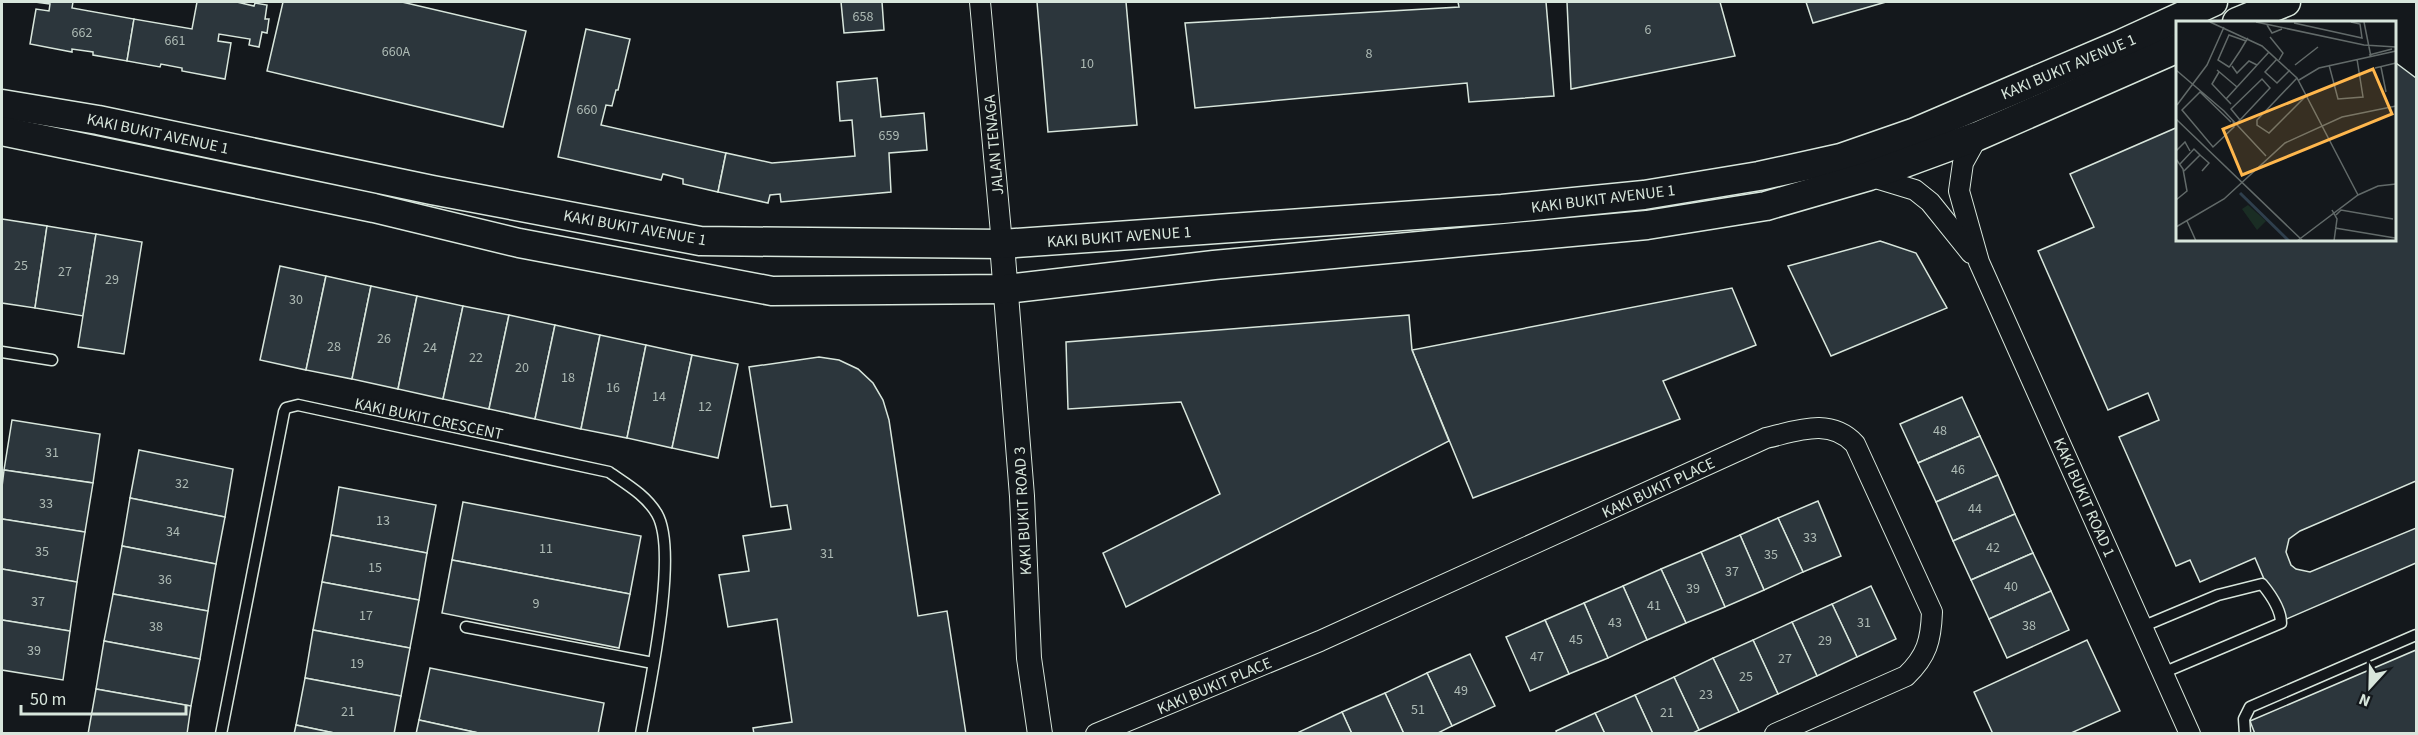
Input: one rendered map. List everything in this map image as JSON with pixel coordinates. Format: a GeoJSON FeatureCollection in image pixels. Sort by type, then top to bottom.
{"type":"FeatureCollection","features":[{"type":"Feature","properties":{"kind":"main road","name":"KAKI BUKIT AVENUE 1"},"geometry":{"type":"LineString","coordinates":[[2,104],[98,120],[432,190],[700,241],[1002,244],[1503,209],[1644,195],[1759,176],[1841,158],[1913,133],[2213,2]]}},
{"type":"Feature","properties":{"kind":"main road"},"geometry":{"type":"LineString","coordinates":[[2239,21],[2286,2]]}},
{"type":"Feature","properties":{"kind":"main road","name":"KAKI BUKIT AVENUE 1"},"geometry":{"type":"LineString","coordinates":[[2,131],[374,208],[519,243],[772,291],[1006,289],[1214,265],[1647,225],[1766,206],[1869,176],[1978,136],[2176,49]]}},
{"type":"Feature","properties":{"kind":"street","name":"JALAN TENAGA"},"geometry":{"type":"LineString","coordinates":[[980,2],[1006,289]]}},
{"type":"Feature","properties":{"kind":"street","name":"KAKI BUKIT ROAD 1"},"geometry":{"type":"LineString","coordinates":[[1978,136],[1964,163],[1959,191],[1978,262],[2165,672],[2190,734]]}},
{"type":"Feature","properties":{"kind":"street","name":"KAKI BUKIT ROAD 1"},"geometry":{"type":"LineString","coordinates":[[1869,176],[1915,190],[1944,218],[1978,262]]}},
{"type":"Feature","properties":{"kind":"street","name":"KAKI BUKIT ROAD 3"},"geometry":{"type":"LineString","coordinates":[[1006,289],[1022,496],[1029,658],[1040,734]]}},
{"type":"Feature","properties":{"kind":"street","name":"KAKI BUKIT PLACE"},"geometry":{"type":"LineString","coordinates":[[1096,734],[1320,641],[1766,438],[1812,428],[1834,428],[1848,436],[1855,444],[1932,612],[1931,635],[1918,665],[1906,676],[1775,734]]}},
{"type":"Feature","properties":{"kind":"lane"},"geometry":{"type":"LineString","coordinates":[[2,352],[52,360]]}},
{"type":"Feature","properties":{"kind":"lane","name":"KAKI BUKIT CRESCENT"},"geometry":{"type":"LineString","coordinates":[[221,734],[284,412],[291,406],[321,410],[609,472],[641,494],[658,515],[666,537],[665,577],[641,734]]}},
{"type":"Feature","properties":{"kind":"lane"},"geometry":{"type":"LineString","coordinates":[[2144,626],[2218,595],[2262,584],[2271,595],[2281,617],[2281,623],[2165,672]]}},
{"type":"Feature","properties":{"kind":"lane"},"geometry":{"type":"LineString","coordinates":[[466,627],[653,663]]}},
{"type":"Feature","properties":{"kind":"lane"},"geometry":{"type":"LineString","coordinates":[[2245,734],[2244,718],[2250,707],[2416,635]]}},
{"type":"Feature","properties":{"kind":"building"},"geometry":{"type":"Polygon","coordinates":[[[35,2],[73,2],[72,8],[134,19],[127,61],[93,55],[93,52],[72,49],[72,52],[30,44],[36,9],[49,11],[50,4],[35,2]]]}},
{"type":"Feature","properties":{"kind":"building"},"geometry":{"type":"Polygon","coordinates":[[[197,2],[267,5],[265,19],[269,19],[267,33],[262,32],[259,47],[249,45],[250,39],[219,34],[218,41],[231,43],[225,79],[182,71],[182,68],[161,64],[160,67],[127,61],[134,19],[192,29],[197,2]]]}},
{"type":"Feature","properties":{"kind":"building"},"geometry":{"type":"Polygon","coordinates":[[[283,2],[402,2],[526,31],[503,127],[267,71],[283,2]]]}},
{"type":"Feature","properties":{"kind":"building"},"geometry":{"type":"Polygon","coordinates":[[[841,2],[882,2],[884,30],[844,33],[841,2]]]}},
{"type":"Feature","properties":{"kind":"building"},"geometry":{"type":"Polygon","coordinates":[[[1037,2],[1126,2],[1137,125],[1048,132],[1037,2]]]}},
{"type":"Feature","properties":{"kind":"building"},"geometry":{"type":"Polygon","coordinates":[[[1458,2],[1546,2],[1554,96],[1469,102],[1467,83],[1195,108],[1185,23],[1459,7],[1458,2]]]}},
{"type":"Feature","properties":{"kind":"building"},"geometry":{"type":"Polygon","coordinates":[[[1567,2],[1720,2],[1735,56],[1571,89],[1567,2]]]}},
{"type":"Feature","properties":{"kind":"building"},"geometry":{"type":"Polygon","coordinates":[[[1806,2],[1886,2],[1813,23],[1806,2]]]}},
{"type":"Feature","properties":{"kind":"building"},"geometry":{"type":"Polygon","coordinates":[[[586,29],[630,39],[618,90],[616,90],[612,106],[606,105],[601,125],[726,153],[718,192],[683,184],[683,179],[663,174],[661,180],[558,157],[586,29]]]}},
{"type":"Feature","properties":{"kind":"building"},"geometry":{"type":"Polygon","coordinates":[[[2397,64],[2416,78],[2416,481],[2300,531],[2289,539],[2286,552],[2291,565],[2296,569],[2310,572],[2416,528],[2416,563],[2282,621],[2255,558],[2200,582],[2190,560],[2176,566],[2119,437],[2159,420],[2148,393],[2108,410],[2038,251],[2094,227],[2070,174],[2176,128],[2176,242],[2397,242],[2397,64]]]}},
{"type":"Feature","properties":{"kind":"building"},"geometry":{"type":"Polygon","coordinates":[[[877,78],[881,117],[924,113],[927,150],[889,153],[891,192],[781,202],[780,194],[770,195],[768,203],[718,192],[726,153],[772,163],[855,156],[852,120],[840,121],[837,82],[877,78]]]}},
{"type":"Feature","properties":{"kind":"building"},"geometry":{"type":"Polygon","coordinates":[[[2,219],[47,226],[35,308],[2,303],[2,219]]]}},
{"type":"Feature","properties":{"kind":"building"},"geometry":{"type":"Polygon","coordinates":[[[47,226],[96,234],[83,316],[35,308],[47,226]]]}},
{"type":"Feature","properties":{"kind":"building"},"geometry":{"type":"Polygon","coordinates":[[[96,234],[142,242],[124,354],[78,347],[96,234]]]}},
{"type":"Feature","properties":{"kind":"building"},"geometry":{"type":"Polygon","coordinates":[[[1880,241],[1916,253],[1947,308],[1831,356],[1788,266],[1880,241]]]}},
{"type":"Feature","properties":{"kind":"building"},"geometry":{"type":"Polygon","coordinates":[[[280,266],[326,276],[306,370],[260,360],[280,266]]]}},
{"type":"Feature","properties":{"kind":"building"},"geometry":{"type":"Polygon","coordinates":[[[326,276],[371,286],[352,379],[306,370],[326,276]]]}},
{"type":"Feature","properties":{"kind":"building"},"geometry":{"type":"Polygon","coordinates":[[[371,286],[417,296],[398,389],[352,379],[371,286]]]}},
{"type":"Feature","properties":{"kind":"building"},"geometry":{"type":"Polygon","coordinates":[[[1732,288],[1756,345],[1663,381],[1680,419],[1473,498],[1412,350],[1732,288]]]}},
{"type":"Feature","properties":{"kind":"building"},"geometry":{"type":"Polygon","coordinates":[[[417,296],[463,306],[443,399],[398,389],[417,296]]]}},
{"type":"Feature","properties":{"kind":"building"},"geometry":{"type":"Polygon","coordinates":[[[463,306],[509,315],[489,409],[443,399],[463,306]]]}},
{"type":"Feature","properties":{"kind":"building"},"geometry":{"type":"Polygon","coordinates":[[[509,315],[555,325],[535,419],[489,409],[509,315]]]}},
{"type":"Feature","properties":{"kind":"building"},"geometry":{"type":"Polygon","coordinates":[[[1409,315],[1412,350],[1449,441],[1126,607],[1103,553],[1220,494],[1181,402],[1068,409],[1066,342],[1409,315]]]}},
{"type":"Feature","properties":{"kind":"building"},"geometry":{"type":"Polygon","coordinates":[[[555,325],[600,335],[581,429],[535,419],[555,325]]]}},
{"type":"Feature","properties":{"kind":"building"},"geometry":{"type":"Polygon","coordinates":[[[600,335],[646,345],[627,438],[581,429],[600,335]]]}},
{"type":"Feature","properties":{"kind":"building"},"geometry":{"type":"Polygon","coordinates":[[[646,345],[692,355],[672,448],[627,438],[646,345]]]}},
{"type":"Feature","properties":{"kind":"building"},"geometry":{"type":"Polygon","coordinates":[[[692,355],[738,364],[718,458],[672,448],[692,355]]]}},
{"type":"Feature","properties":{"kind":"building"},"geometry":{"type":"Polygon","coordinates":[[[819,357],[839,360],[858,369],[873,383],[883,400],[889,420],[918,616],[947,611],[966,734],[754,734],[753,728],[792,722],[777,619],[728,627],[719,575],[749,571],[743,536],[791,529],[787,505],[771,507],[749,367],[819,357]]]}},
{"type":"Feature","properties":{"kind":"building"},"geometry":{"type":"Polygon","coordinates":[[[1962,397],[1980,436],[1918,463],[1900,424],[1962,397]]]}},
{"type":"Feature","properties":{"kind":"building"},"geometry":{"type":"Polygon","coordinates":[[[12,420],[100,434],[93,483],[4,470],[12,420]]]}},
{"type":"Feature","properties":{"kind":"building"},"geometry":{"type":"Polygon","coordinates":[[[1980,436],[1998,475],[1936,502],[1918,463],[1980,436]]]}},
{"type":"Feature","properties":{"kind":"building"},"geometry":{"type":"Polygon","coordinates":[[[139,450],[233,469],[225,517],[130,498],[139,450]]]}},
{"type":"Feature","properties":{"kind":"building"},"geometry":{"type":"Polygon","coordinates":[[[4,470],[93,483],[85,532],[2,519],[4,470]]]}},
{"type":"Feature","properties":{"kind":"building"},"geometry":{"type":"Polygon","coordinates":[[[1998,475],[2015,514],[1953,541],[1936,502],[1998,475]]]}},
{"type":"Feature","properties":{"kind":"building"},"geometry":{"type":"Polygon","coordinates":[[[339,487],[436,505],[427,553],[331,535],[339,487]]]}},
{"type":"Feature","properties":{"kind":"building"},"geometry":{"type":"Polygon","coordinates":[[[130,498],[225,517],[216,564],[122,546],[130,498]]]}},
{"type":"Feature","properties":{"kind":"building"},"geometry":{"type":"Polygon","coordinates":[[[1818,501],[1841,556],[1803,572],[1778,518],[1818,501]]]}},
{"type":"Feature","properties":{"kind":"building"},"geometry":{"type":"Polygon","coordinates":[[[463,502],[641,536],[630,594],[452,560],[463,502]]]}},
{"type":"Feature","properties":{"kind":"building"},"geometry":{"type":"Polygon","coordinates":[[[2015,514],[2033,553],[1971,580],[1953,541],[2015,514]]]}},
{"type":"Feature","properties":{"kind":"building"},"geometry":{"type":"Polygon","coordinates":[[[1778,518],[1803,572],[1764,590],[1740,535],[1778,518]]]}},
{"type":"Feature","properties":{"kind":"building"},"geometry":{"type":"Polygon","coordinates":[[[2,519],[85,532],[77,582],[2,569],[2,519]]]}},
{"type":"Feature","properties":{"kind":"building"},"geometry":{"type":"Polygon","coordinates":[[[331,535],[427,553],[419,600],[322,582],[331,535]]]}},
{"type":"Feature","properties":{"kind":"building"},"geometry":{"type":"Polygon","coordinates":[[[1740,535],[1764,590],[1725,607],[1701,552],[1740,535]]]}},
{"type":"Feature","properties":{"kind":"building"},"geometry":{"type":"Polygon","coordinates":[[[122,546],[216,564],[208,611],[113,594],[122,546]]]}},
{"type":"Feature","properties":{"kind":"building"},"geometry":{"type":"Polygon","coordinates":[[[1701,552],[1725,607],[1686,623],[1661,569],[1701,552]]]}},
{"type":"Feature","properties":{"kind":"building"},"geometry":{"type":"Polygon","coordinates":[[[2033,553],[2051,591],[1989,619],[1971,580],[2033,553]]]}},
{"type":"Feature","properties":{"kind":"building"},"geometry":{"type":"Polygon","coordinates":[[[452,560],[630,594],[619,648],[442,613],[452,560]]]}},
{"type":"Feature","properties":{"kind":"building"},"geometry":{"type":"Polygon","coordinates":[[[2,569],[77,582],[70,631],[2,620],[2,569]]]}},
{"type":"Feature","properties":{"kind":"building"},"geometry":{"type":"Polygon","coordinates":[[[1661,569],[1686,623],[1647,640],[1623,586],[1661,569]]]}},
{"type":"Feature","properties":{"kind":"building"},"geometry":{"type":"Polygon","coordinates":[[[322,582],[419,600],[410,648],[313,630],[322,582]]]}},
{"type":"Feature","properties":{"kind":"building"},"geometry":{"type":"Polygon","coordinates":[[[1623,586],[1647,640],[1608,658],[1584,603],[1623,586]]]}},
{"type":"Feature","properties":{"kind":"building"},"geometry":{"type":"Polygon","coordinates":[[[1871,586],[1896,639],[1857,657],[1832,604],[1871,586]]]}},
{"type":"Feature","properties":{"kind":"building"},"geometry":{"type":"Polygon","coordinates":[[[2051,591],[2069,630],[2007,658],[1989,619],[2051,591]]]}},
{"type":"Feature","properties":{"kind":"building"},"geometry":{"type":"Polygon","coordinates":[[[113,594],[208,611],[200,659],[104,641],[113,594]]]}},
{"type":"Feature","properties":{"kind":"building"},"geometry":{"type":"Polygon","coordinates":[[[1584,603],[1608,658],[1569,674],[1545,620],[1584,603]]]}},
{"type":"Feature","properties":{"kind":"building"},"geometry":{"type":"Polygon","coordinates":[[[1832,604],[1857,657],[1817,676],[1792,622],[1832,604]]]}},
{"type":"Feature","properties":{"kind":"building"},"geometry":{"type":"Polygon","coordinates":[[[2,620],[70,631],[63,680],[2,670],[2,620]]]}},
{"type":"Feature","properties":{"kind":"building"},"geometry":{"type":"Polygon","coordinates":[[[1545,620],[1569,674],[1530,691],[1506,637],[1545,620]]]}},
{"type":"Feature","properties":{"kind":"building"},"geometry":{"type":"Polygon","coordinates":[[[1792,622],[1817,676],[1778,694],[1753,640],[1792,622]]]}},
{"type":"Feature","properties":{"kind":"building"},"geometry":{"type":"Polygon","coordinates":[[[313,630],[410,648],[401,696],[305,678],[313,630]]]}},
{"type":"Feature","properties":{"kind":"building"},"geometry":{"type":"Polygon","coordinates":[[[1753,640],[1778,694],[1739,712],[1713,658],[1753,640]]]}},
{"type":"Feature","properties":{"kind":"building"},"geometry":{"type":"Polygon","coordinates":[[[2087,640],[2120,711],[2069,734],[1993,734],[1974,692],[2087,640]]]}},
{"type":"Feature","properties":{"kind":"building"},"geometry":{"type":"Polygon","coordinates":[[[104,641],[200,659],[191,706],[96,689],[104,641]]]}},
{"type":"Feature","properties":{"kind":"building"},"geometry":{"type":"Polygon","coordinates":[[[2416,650],[2416,734],[2255,734],[2250,721],[2416,650]]]}},
{"type":"Feature","properties":{"kind":"building"},"geometry":{"type":"Polygon","coordinates":[[[1470,654],[1495,706],[1452,726],[1427,673],[1470,654]]]}},
{"type":"Feature","properties":{"kind":"building"},"geometry":{"type":"Polygon","coordinates":[[[1713,658],[1739,712],[1699,730],[1674,677],[1713,658]]]}},
{"type":"Feature","properties":{"kind":"building"},"geometry":{"type":"Polygon","coordinates":[[[430,668],[604,703],[598,734],[483,734],[419,720],[430,668]]]}},
{"type":"Feature","properties":{"kind":"building"},"geometry":{"type":"Polygon","coordinates":[[[1427,673],[1452,726],[1436,734],[1404,734],[1385,693],[1427,673]]]}},
{"type":"Feature","properties":{"kind":"building"},"geometry":{"type":"Polygon","coordinates":[[[1674,677],[1699,730],[1691,734],[1653,734],[1635,695],[1674,677]]]}},
{"type":"Feature","properties":{"kind":"building"},"geometry":{"type":"Polygon","coordinates":[[[305,678],[401,696],[394,734],[339,734],[296,725],[305,678]]]}},
{"type":"Feature","properties":{"kind":"building"},"geometry":{"type":"Polygon","coordinates":[[[96,689],[191,706],[187,734],[88,734],[96,689]]]}},
{"type":"Feature","properties":{"kind":"building"},"geometry":{"type":"Polygon","coordinates":[[[1385,693],[1404,734],[1352,734],[1342,712],[1385,693]]]}},
{"type":"Feature","properties":{"kind":"building"},"geometry":{"type":"Polygon","coordinates":[[[1635,695],[1653,734],[1605,734],[1595,713],[1635,695]]]}},
{"type":"Feature","properties":{"kind":"building"},"geometry":{"type":"Polygon","coordinates":[[[1342,712],[1352,734],[1300,734],[1299,732],[1342,712]]]}},
{"type":"Feature","properties":{"kind":"building"},"geometry":{"type":"Polygon","coordinates":[[[1595,713],[1605,734],[1557,734],[1556,731],[1595,713]]]}},
{"type":"Feature","properties":{"kind":"building"},"geometry":{"type":"Polygon","coordinates":[[[419,720],[483,734],[416,734],[419,720]]]}},
{"type":"Feature","properties":{"kind":"building"},"geometry":{"type":"Polygon","coordinates":[[[296,725],[339,734],[294,734],[296,725]]]}}]}
